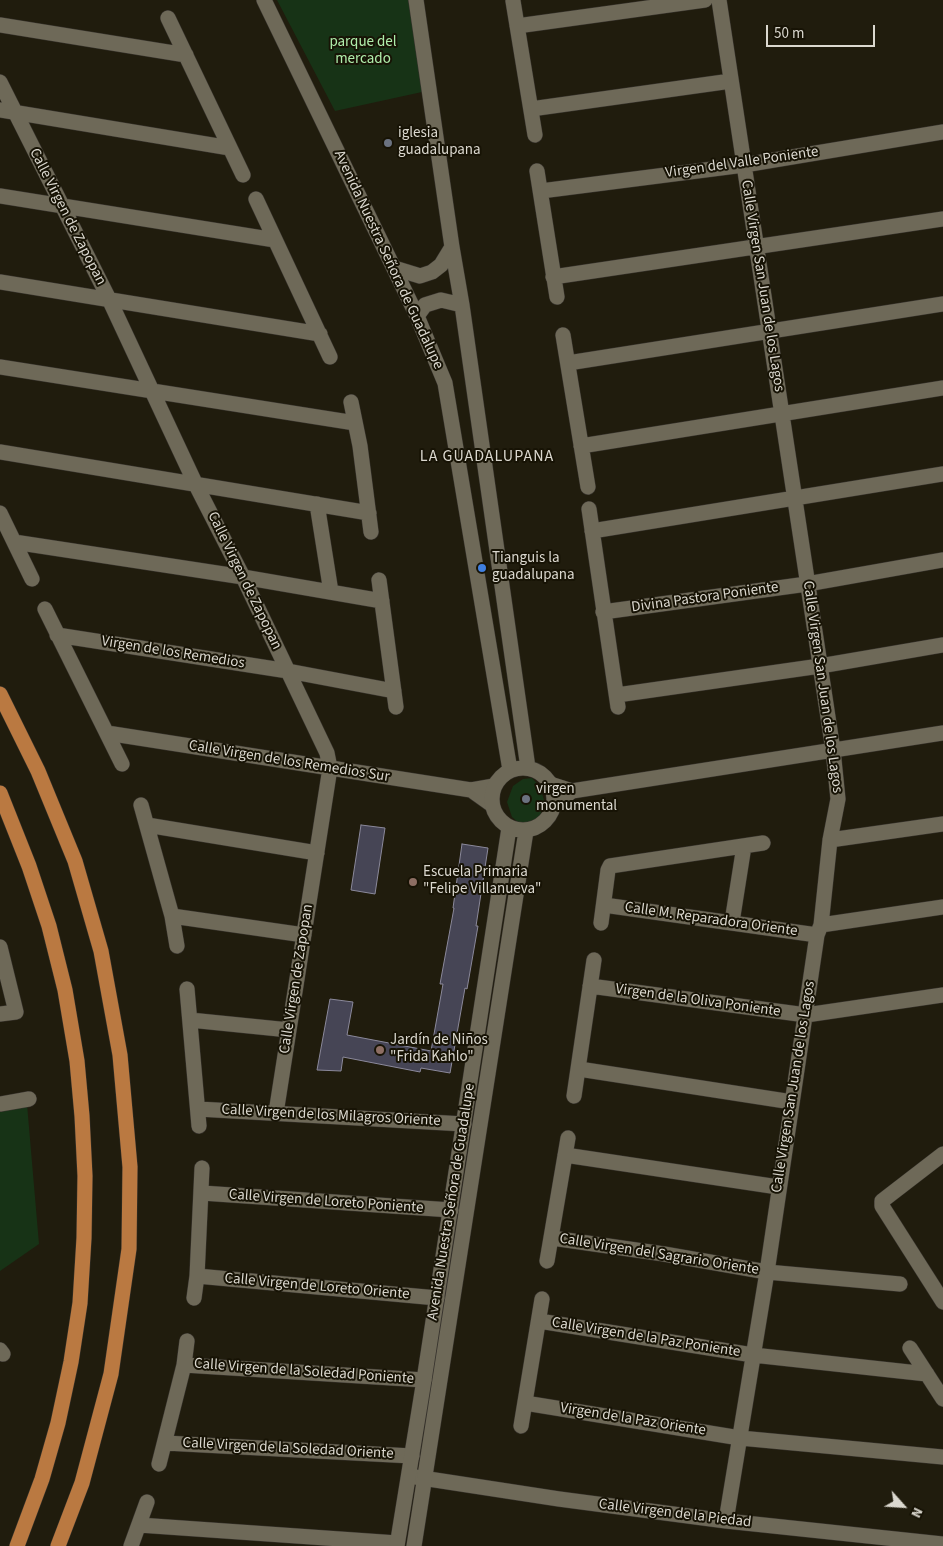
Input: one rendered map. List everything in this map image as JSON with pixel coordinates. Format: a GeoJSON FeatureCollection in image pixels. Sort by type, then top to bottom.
{"type":"FeatureCollection","features":[{"type":"Feature","properties":{"kind":"highway"},"geometry":{"type":"LineString","coordinates":[[0,694],[38,771],[75,861],[101,951],[120,1055],[130,1167],[130,1249],[111,1374],[82,1484],[58,1546]]}},
{"type":"Feature","properties":{"kind":"highway"},"geometry":{"type":"LineString","coordinates":[[0,793],[29,866],[49,926],[65,990],[77,1061],[85,1176],[80,1302],[71,1362],[58,1423],[42,1479],[17,1546]]}},
{"type":"Feature","properties":{"kind":"street","name":"Avenida Nuestra Señora de Guadalupe"},"geometry":{"type":"LineString","coordinates":[[264,0],[394,268],[445,383],[510,770]]}},
{"type":"Feature","properties":{"kind":"street"},"geometry":{"type":"LineString","coordinates":[[416,0],[462,305],[528,768]]}},
{"type":"Feature","properties":{"kind":"street"},"geometry":{"type":"LineString","coordinates":[[517,26],[705,0]]}},
{"type":"Feature","properties":{"kind":"street","name":"Calle Virgen San Juan de los Lagos"},"geometry":{"type":"LineString","coordinates":[[719,0],[833,750],[838,799],[830,840],[819,930],[778,1187],[767,1272],[726,1521]]}},
{"type":"Feature","properties":{"kind":"street"},"geometry":{"type":"LineString","coordinates":[[513,1],[535,135]]}},
{"type":"Feature","properties":{"kind":"street"},"geometry":{"type":"LineString","coordinates":[[168,18],[243,175]]}},
{"type":"Feature","properties":{"kind":"street"},"geometry":{"type":"LineString","coordinates":[[0,25],[186,55]]}},
{"type":"Feature","properties":{"kind":"street"},"geometry":{"type":"LineString","coordinates":[[531,109],[732,81]]}},
{"type":"Feature","properties":{"kind":"street","name":"Calle Virgen de Zapopan"},"geometry":{"type":"LineString","coordinates":[[0,82],[7,111],[60,205],[109,299],[196,484],[327,752],[330,768],[276,1113]]}},
{"type":"Feature","properties":{"kind":"street"},"geometry":{"type":"LineString","coordinates":[[7,111],[230,148]]}},
{"type":"Feature","properties":{"kind":"street","name":"Virgen del Valle Poniente"},"geometry":{"type":"LineString","coordinates":[[540,191],[744,165],[943,132]]}},
{"type":"Feature","properties":{"kind":"street"},"geometry":{"type":"LineString","coordinates":[[537,171],[557,297]]}},
{"type":"Feature","properties":{"kind":"street"},"geometry":{"type":"LineString","coordinates":[[0,196],[275,240]]}},
{"type":"Feature","properties":{"kind":"street"},"geometry":{"type":"LineString","coordinates":[[256,199],[330,357]]}},
{"type":"Feature","properties":{"kind":"street"},"geometry":{"type":"LineString","coordinates":[[553,276],[943,219]]}},
{"type":"Feature","properties":{"kind":"street"},"geometry":{"type":"LineString","coordinates":[[394,268],[420,276],[432,272],[441,265],[452,247]]}},
{"type":"Feature","properties":{"kind":"street"},"geometry":{"type":"LineString","coordinates":[[0,282],[320,334]]}},
{"type":"Feature","properties":{"kind":"street"},"geometry":{"type":"LineString","coordinates":[[416,316],[425,305],[441,300],[462,305]]}},
{"type":"Feature","properties":{"kind":"street"},"geometry":{"type":"LineString","coordinates":[[568,363],[943,304]]}},
{"type":"Feature","properties":{"kind":"street"},"geometry":{"type":"LineString","coordinates":[[563,335],[588,486]]}},
{"type":"Feature","properties":{"kind":"street"},"geometry":{"type":"LineString","coordinates":[[0,367],[355,423]]}},
{"type":"Feature","properties":{"kind":"street"},"geometry":{"type":"LineString","coordinates":[[582,446],[943,388]]}},
{"type":"Feature","properties":{"kind":"street"},"geometry":{"type":"LineString","coordinates":[[351,402],[360,446],[371,532]]}},
{"type":"Feature","properties":{"kind":"street"},"geometry":{"type":"LineString","coordinates":[[0,452],[369,513]]}},
{"type":"Feature","properties":{"kind":"street"},"geometry":{"type":"LineString","coordinates":[[592,531],[943,474]]}},
{"type":"Feature","properties":{"kind":"street"},"geometry":{"type":"LineString","coordinates":[[317,504],[331,592]]}},
{"type":"Feature","properties":{"kind":"street"},"geometry":{"type":"LineString","coordinates":[[589,509],[603,612],[618,701],[943,645]]}},
{"type":"Feature","properties":{"kind":"street"},"geometry":{"type":"LineString","coordinates":[[0,513],[32,579]]}},
{"type":"Feature","properties":{"kind":"street"},"geometry":{"type":"LineString","coordinates":[[14,542],[243,577],[382,601]]}},
{"type":"Feature","properties":{"kind":"street","name":"Divina Pastora Poniente"},"geometry":{"type":"LineString","coordinates":[[603,612],[808,584],[943,560]]}},
{"type":"Feature","properties":{"kind":"street"},"geometry":{"type":"LineString","coordinates":[[379,580],[396,706]]}},
{"type":"Feature","properties":{"kind":"street"},"geometry":{"type":"LineString","coordinates":[[45,609],[122,764]]}},
{"type":"Feature","properties":{"kind":"street","name":"Virgen de los Remedios"},"geometry":{"type":"LineString","coordinates":[[58,635],[288,671],[394,691]]}},
{"type":"Feature","properties":{"kind":"street","name":"Calle Virgen de los Remedios Sur"},"geometry":{"type":"LineString","coordinates":[[107,733],[471,790],[494,786]]}},
{"type":"Feature","properties":{"kind":"street"},"geometry":{"type":"LineString","coordinates":[[550,784],[572,791],[943,733]]}},
{"type":"Feature","properties":{"kind":"street"},"geometry":{"type":"LineString","coordinates":[[528,768],[545,776],[554,794],[554,805],[544,822],[536,828],[526,831],[509,828],[501,822],[495,814],[491,795],[494,786],[503,774],[510,770],[528,768]]}},
{"type":"Feature","properties":{"kind":"street","name":"Calle Virgen de los Remedios Sur"},"geometry":{"type":"LineString","coordinates":[[471,790],[492,804]]}},
{"type":"Feature","properties":{"kind":"street"},"geometry":{"type":"LineString","coordinates":[[554,805],[572,791]]}},
{"type":"Feature","properties":{"kind":"street"},"geometry":{"type":"LineString","coordinates":[[141,805],[172,916],[178,946]]}},
{"type":"Feature","properties":{"kind":"street"},"geometry":{"type":"LineString","coordinates":[[830,840],[943,824]]}},
{"type":"Feature","properties":{"kind":"street"},"geometry":{"type":"LineString","coordinates":[[147,825],[317,853]]}},
{"type":"Feature","properties":{"kind":"street","name":"Avenida Nuestra Señora de Guadalupe"},"geometry":{"type":"LineString","coordinates":[[397,1544],[451,1210],[509,828]]}},
{"type":"Feature","properties":{"kind":"street","name":"Avenida Nuestra Señora de Guadalupe"},"geometry":{"type":"LineString","coordinates":[[414,1546],[526,831]]}},
{"type":"Feature","properties":{"kind":"street"},"geometry":{"type":"LineString","coordinates":[[601,923],[610,866],[763,843]]}},
{"type":"Feature","properties":{"kind":"street"},"geometry":{"type":"LineString","coordinates":[[732,922],[744,846]]}},
{"type":"Feature","properties":{"kind":"street","name":"Calle M. Reparadora Oriente"},"geometry":{"type":"LineString","coordinates":[[604,904],[732,922],[819,930],[943,907]]}},
{"type":"Feature","properties":{"kind":"street"},"geometry":{"type":"LineString","coordinates":[[172,916],[304,935]]}},
{"type":"Feature","properties":{"kind":"street"},"geometry":{"type":"LineString","coordinates":[[0,947],[5,987],[16,1012],[0,1014]]}},
{"type":"Feature","properties":{"kind":"street"},"geometry":{"type":"LineString","coordinates":[[574,1096],[594,960]]}},
{"type":"Feature","properties":{"kind":"street","name":"Virgen de la Oliva Poniente"},"geometry":{"type":"LineString","coordinates":[[590,986],[806,1015],[943,995]]}},
{"type":"Feature","properties":{"kind":"street"},"geometry":{"type":"LineString","coordinates":[[187,989],[199,1126]]}},
{"type":"Feature","properties":{"kind":"street"},"geometry":{"type":"LineString","coordinates":[[190,1020],[289,1030]]}},
{"type":"Feature","properties":{"kind":"street"},"geometry":{"type":"LineString","coordinates":[[579,1069],[792,1102]]}},
{"type":"Feature","properties":{"kind":"street"},"geometry":{"type":"LineString","coordinates":[[0,1104],[29,1099]]}},
{"type":"Feature","properties":{"kind":"street","name":"Calle Virgen de los Milagros Oriente"},"geometry":{"type":"LineString","coordinates":[[198,1109],[464,1124]]}},
{"type":"Feature","properties":{"kind":"street"},"geometry":{"type":"LineString","coordinates":[[548,1261],[568,1138]]}},
{"type":"Feature","properties":{"kind":"street"},"geometry":{"type":"LineString","coordinates":[[565,1154],[778,1187]]}},
{"type":"Feature","properties":{"kind":"street"},"geometry":{"type":"LineString","coordinates":[[943,1154],[882,1201],[882,1206],[938,1285],[943,1302]]}},
{"type":"Feature","properties":{"kind":"street"},"geometry":{"type":"LineString","coordinates":[[194,1298],[197,1276],[202,1168]]}},
{"type":"Feature","properties":{"kind":"street","name":"Calle Virgen de Loreto Poniente"},"geometry":{"type":"LineString","coordinates":[[202,1194],[451,1210]]}},
{"type":"Feature","properties":{"kind":"street","name":"Calle Virgen del Sagrario Oriente"},"geometry":{"type":"LineString","coordinates":[[552,1238],[664,1254],[767,1272],[900,1284]]}},
{"type":"Feature","properties":{"kind":"street","name":"Calle Virgen de Loreto Oriente"},"geometry":{"type":"LineString","coordinates":[[197,1276],[437,1298]]}},
{"type":"Feature","properties":{"kind":"street"},"geometry":{"type":"LineString","coordinates":[[521,1426],[542,1299]]}},
{"type":"Feature","properties":{"kind":"street","name":"Calle Virgen de la Paz Poniente"},"geometry":{"type":"LineString","coordinates":[[539,1321],[753,1355],[927,1374]]}},
{"type":"Feature","properties":{"kind":"street"},"geometry":{"type":"LineString","coordinates":[[159,1464],[184,1365],[188,1341]]}},
{"type":"Feature","properties":{"kind":"street"},"geometry":{"type":"LineString","coordinates":[[910,1348],[943,1398]]}},
{"type":"Feature","properties":{"kind":"street","name":"Calle Virgen de la Soledad Poniente"},"geometry":{"type":"LineString","coordinates":[[184,1365],[424,1380]]}},
{"type":"Feature","properties":{"kind":"street","name":"Virgen de la Paz Oriente"},"geometry":{"type":"LineString","coordinates":[[525,1403],[740,1438],[943,1457]]}},
{"type":"Feature","properties":{"kind":"street","name":"Calle Virgen de la Soledad Oriente"},"geometry":{"type":"LineString","coordinates":[[165,1443],[412,1456]]}},
{"type":"Feature","properties":{"kind":"street","name":"Calle Virgen de la Piedad"},"geometry":{"type":"LineString","coordinates":[[409,1476],[559,1499],[726,1521],[943,1544]]}},
{"type":"Feature","properties":{"kind":"street"},"geometry":{"type":"LineString","coordinates":[[131,1546],[148,1502]]}},
{"type":"Feature","properties":{"kind":"street"},"geometry":{"type":"LineString","coordinates":[[140,1525],[397,1544]]}},
{"type":"Feature","properties":{"kind":"green space","name":"parque del mercado"},"geometry":{"type":"Polygon","coordinates":[[[277,0],[409,0],[422,92],[335,111],[277,0]]]}},
{"type":"Feature","properties":{"kind":"green space"},"geometry":{"type":"Polygon","coordinates":[[[532,778],[540,787],[544,800],[540,816],[532,825],[521,825],[512,817],[507,802],[513,786],[523,779],[532,778]]]}},
{"type":"Feature","properties":{"kind":"green space"},"geometry":{"type":"Polygon","coordinates":[[[27,1104],[39,1244],[0,1271],[0,1109],[27,1104]]]}},
{"type":"Feature","properties":{"kind":"building"},"geometry":{"type":"Polygon","coordinates":[[[361,825],[385,828],[375,894],[351,890],[361,825]]]}},
{"type":"Feature","properties":{"kind":"building"},"geometry":{"type":"Polygon","coordinates":[[[462,844],[488,848],[476,926],[478,926],[450,1073],[421,1068],[420,1072],[343,1057],[341,1071],[317,1070],[330,999],[353,1002],[347,1035],[431,1051],[443,984],[440,984],[454,908],[462,844]]]}},
{"type":"Feature","properties":{"kind":"place","name":"iglesia guadalupana"},"geometry":{"type":"Point","coordinates":[388,143]}},
{"type":"Feature","properties":{"kind":"place","name":"Tianguis la guadalupana"},"geometry":{"type":"Point","coordinates":[482,568]}},
{"type":"Feature","properties":{"kind":"place","name":"virgen monumental"},"geometry":{"type":"Point","coordinates":[526,799]}},
{"type":"Feature","properties":{"kind":"place","name":"Escuela Primaria \"Felipe Villanueva\""},"geometry":{"type":"Point","coordinates":[413,882]}},
{"type":"Feature","properties":{"kind":"place","name":"Jardín de Niños \"Frida Kahlo\""},"geometry":{"type":"Point","coordinates":[380,1050]}},
{"type":"Feature","properties":{"kind":"district","name":"LA GUADALUPANA"},"geometry":{"type":"Point","coordinates":[487,457]}}]}
